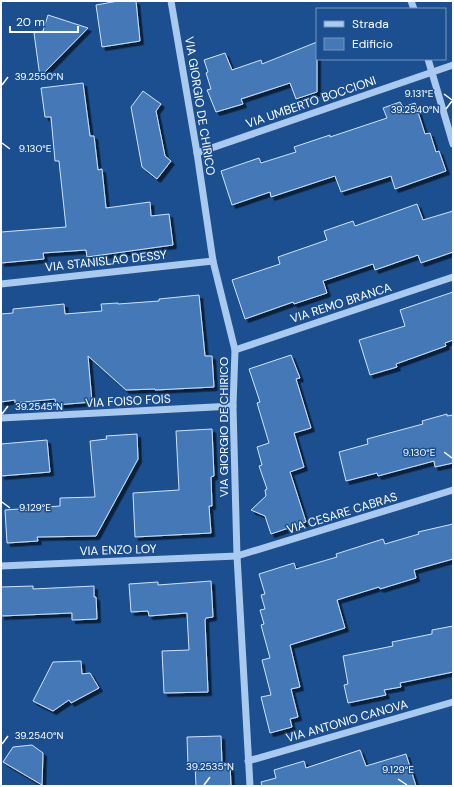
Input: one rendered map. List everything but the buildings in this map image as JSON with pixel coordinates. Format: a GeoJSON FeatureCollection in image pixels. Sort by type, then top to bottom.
{"type":"FeatureCollection","features":[{"type":"Feature","properties":{"kind":"street","name":"VIA GIORGIO DE CHIRICO"},"geometry":{"type":"LineString","coordinates":[[171,1],[197,153],[213,261],[235,350],[233,406],[237,556],[250,786]]}},
{"type":"Feature","properties":{"kind":"street"},"geometry":{"type":"LineString","coordinates":[[428,60],[453,144]]}},
{"type":"Feature","properties":{"kind":"street","name":"VIA UMBERTO BOCCIONI"},"geometry":{"type":"LineString","coordinates":[[197,153],[453,65]]}},
{"type":"Feature","properties":{"kind":"street","name":"VIA STANISLAO DESSY"},"geometry":{"type":"LineString","coordinates":[[1,284],[213,261]]}},
{"type":"Feature","properties":{"kind":"street","name":"VIA REMO BRANCA"},"geometry":{"type":"LineString","coordinates":[[235,350],[453,277]]}},
{"type":"Feature","properties":{"kind":"street","name":"VIA FOISO FOIS"},"geometry":{"type":"LineString","coordinates":[[1,418],[233,406]]}},
{"type":"Feature","properties":{"kind":"street","name":"VIA CESARE CABRAS"},"geometry":{"type":"LineString","coordinates":[[237,556],[453,490]]}},
{"type":"Feature","properties":{"kind":"street","name":"VIA ENZO LOY"},"geometry":{"type":"LineString","coordinates":[[1,566],[237,556]]}},
{"type":"Feature","properties":{"kind":"street","name":"VIA ANTONIO CANOVA"},"geometry":{"type":"LineString","coordinates":[[248,761],[453,702]]}}]}
